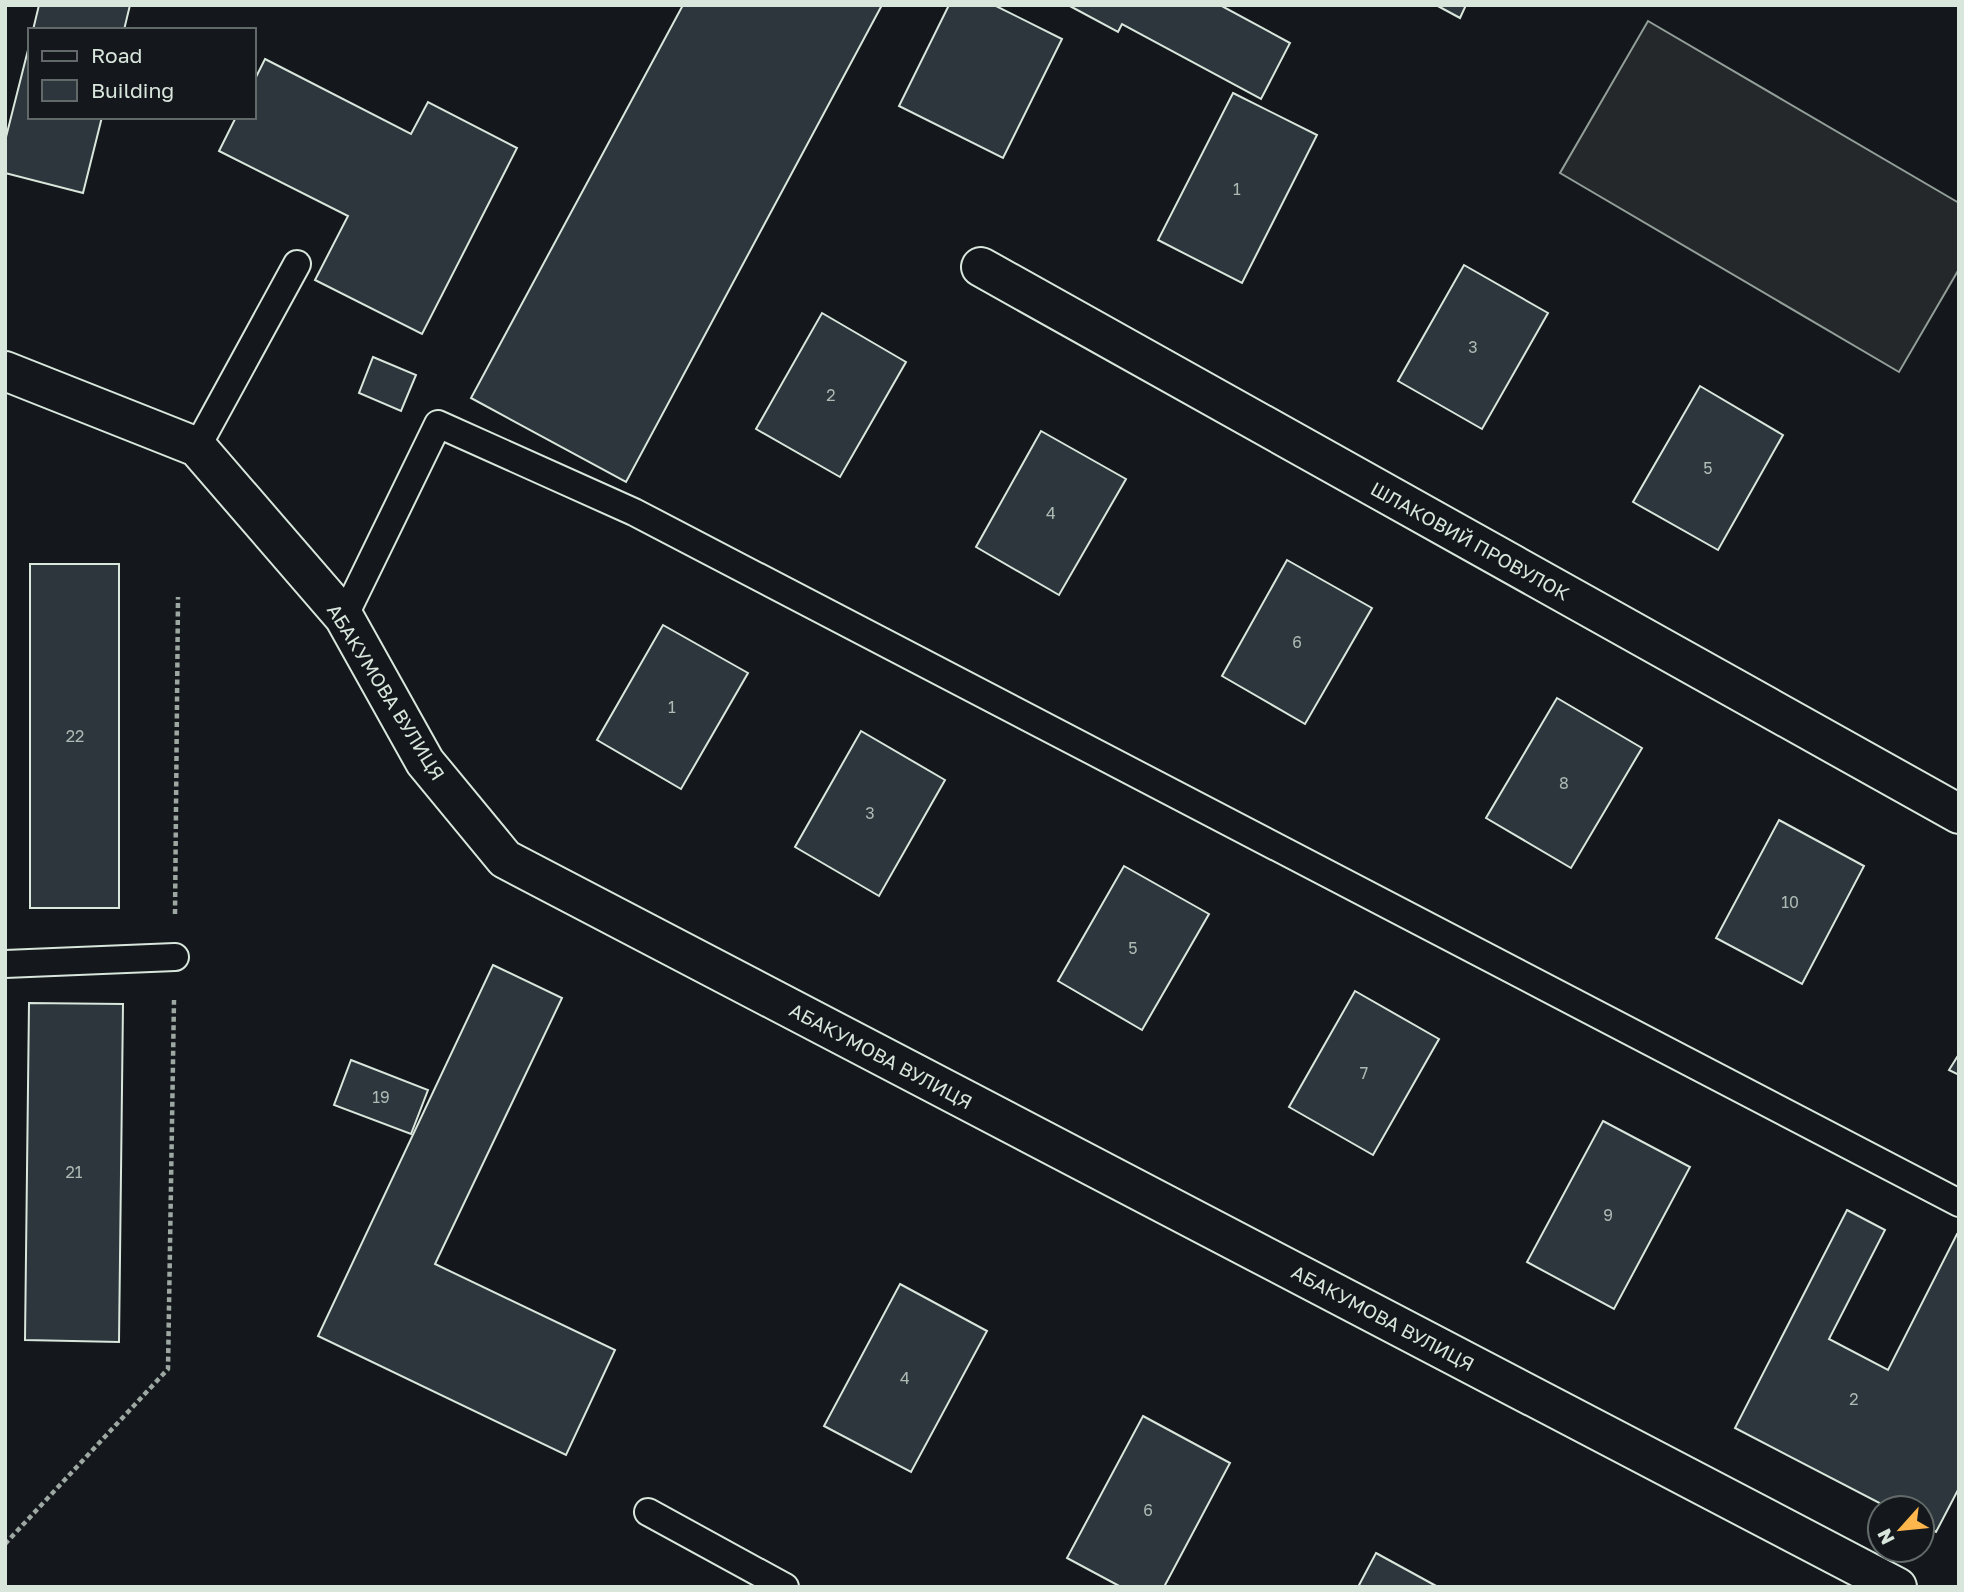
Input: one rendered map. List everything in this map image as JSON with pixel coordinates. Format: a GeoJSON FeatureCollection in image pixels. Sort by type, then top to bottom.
{"type":"FeatureCollection","features":[{"type":"Feature","properties":{"kind":"street","name":"ШЛАКОВИЙ ПРОВУЛОК"},"geometry":{"type":"LineString","coordinates":[[981,267],[1959,814]]}},
{"type":"Feature","properties":{"kind":"street","name":"АБАКУМОВА ВУЛИЦЯ"},"geometry":{"type":"LineString","coordinates":[[5,371],[197,447],[344,617],[425,762],[505,859],[1897,1587]]}},
{"type":"Feature","properties":{"kind":"lane"},"geometry":{"type":"LineString","coordinates":[[197,447],[297,264]]}},
{"type":"Feature","properties":{"kind":"lane"},"geometry":{"type":"LineString","coordinates":[[344,617],[438,424],[634,512],[1959,1203]]}},
{"type":"Feature","properties":{"kind":"lane"},"geometry":{"type":"LineString","coordinates":[[5,964],[175,957]]}},
{"type":"Feature","properties":{"kind":"lane"},"geometry":{"type":"LineString","coordinates":[[648,1512],[785,1587]]}},
{"type":"Feature","properties":{"kind":"path"},"geometry":{"type":"LineString","coordinates":[[5,1544],[168,1369],[178,597]]}},
{"type":"Feature","properties":{"kind":"shaded area"},"geometry":{"type":"Polygon","coordinates":[[[1648,21],[1959,203],[1959,269],[1899,372],[1560,173],[1648,21]]]}},
{"type":"Feature","properties":{"kind":"building"},"geometry":{"type":"Polygon","coordinates":[[[39,5],[130,5],[124,28],[33,28],[39,5]]]}},
{"type":"Feature","properties":{"kind":"building"},"geometry":{"type":"Polygon","coordinates":[[[683,5],[882,5],[626,482],[471,398],[683,5]]]}},
{"type":"Feature","properties":{"kind":"building"},"geometry":{"type":"Polygon","coordinates":[[[949,5],[994,5],[1062,39],[1003,158],[899,106],[949,5]]]}},
{"type":"Feature","properties":{"kind":"building"},"geometry":{"type":"Polygon","coordinates":[[[1068,5],[1220,5],[1290,43],[1261,99],[1122,24],[1118,32],[1068,5]]]}},
{"type":"Feature","properties":{"kind":"building"},"geometry":{"type":"Polygon","coordinates":[[[1436,5],[1466,5],[1460,18],[1436,5]]]}},
{"type":"Feature","properties":{"kind":"building"},"geometry":{"type":"Polygon","coordinates":[[[28,50],[28,119],[102,119],[83,193],[5,173],[5,141],[28,50]]]}},
{"type":"Feature","properties":{"kind":"building"},"geometry":{"type":"Polygon","coordinates":[[[265,59],[411,134],[428,102],[517,148],[422,334],[315,280],[348,216],[219,151],[235,119],[256,119],[256,77],[265,59]]]}},
{"type":"Feature","properties":{"kind":"building"},"geometry":{"type":"Polygon","coordinates":[[[1233,93],[1317,135],[1242,283],[1158,240],[1233,93]]]}},
{"type":"Feature","properties":{"kind":"building"},"geometry":{"type":"Polygon","coordinates":[[[1464,265],[1548,313],[1482,429],[1398,381],[1464,265]]]}},
{"type":"Feature","properties":{"kind":"building"},"geometry":{"type":"Polygon","coordinates":[[[822,313],[906,362],[840,477],[756,429],[822,313]]]}},
{"type":"Feature","properties":{"kind":"building"},"geometry":{"type":"Polygon","coordinates":[[[373,357],[416,375],[401,411],[359,393],[373,357]]]}},
{"type":"Feature","properties":{"kind":"building"},"geometry":{"type":"Polygon","coordinates":[[[1700,386],[1783,435],[1718,550],[1633,502],[1700,386]]]}},
{"type":"Feature","properties":{"kind":"building"},"geometry":{"type":"Polygon","coordinates":[[[1041,431],[1126,479],[1059,595],[976,547],[1041,431]]]}},
{"type":"Feature","properties":{"kind":"building"},"geometry":{"type":"Polygon","coordinates":[[[1287,560],[1372,608],[1305,724],[1222,676],[1287,560]]]}},
{"type":"Feature","properties":{"kind":"building"},"geometry":{"type":"Polygon","coordinates":[[[30,564],[119,564],[119,908],[30,908],[30,564]]]}},
{"type":"Feature","properties":{"kind":"building"},"geometry":{"type":"Polygon","coordinates":[[[663,625],[748,673],[681,789],[597,740],[663,625]]]}},
{"type":"Feature","properties":{"kind":"building"},"geometry":{"type":"Polygon","coordinates":[[[1557,698],[1642,748],[1571,868],[1486,818],[1557,698]]]}},
{"type":"Feature","properties":{"kind":"building"},"geometry":{"type":"Polygon","coordinates":[[[861,731],[945,780],[879,896],[795,847],[861,731]]]}},
{"type":"Feature","properties":{"kind":"building"},"geometry":{"type":"Polygon","coordinates":[[[1779,820],[1864,866],[1802,984],[1716,938],[1779,820]]]}},
{"type":"Feature","properties":{"kind":"building"},"geometry":{"type":"Polygon","coordinates":[[[1124,866],[1209,914],[1142,1030],[1058,981],[1124,866]]]}},
{"type":"Feature","properties":{"kind":"building"},"geometry":{"type":"Polygon","coordinates":[[[493,965],[562,998],[435,1264],[615,1350],[566,1455],[318,1336],[493,965]]]}},
{"type":"Feature","properties":{"kind":"building"},"geometry":{"type":"Polygon","coordinates":[[[1355,991],[1439,1039],[1373,1155],[1289,1107],[1355,991]]]}},
{"type":"Feature","properties":{"kind":"building"},"geometry":{"type":"Polygon","coordinates":[[[29,1003],[123,1004],[119,1342],[25,1340],[29,1003]]]}},
{"type":"Feature","properties":{"kind":"building"},"geometry":{"type":"Polygon","coordinates":[[[1959,1054],[1959,1075],[1949,1070],[1959,1054]]]}},
{"type":"Feature","properties":{"kind":"building"},"geometry":{"type":"Polygon","coordinates":[[[351,1060],[428,1090],[411,1134],[334,1105],[351,1060]]]}},
{"type":"Feature","properties":{"kind":"building"},"geometry":{"type":"Polygon","coordinates":[[[1603,1121],[1690,1167],[1614,1309],[1527,1262],[1603,1121]]]}},
{"type":"Feature","properties":{"kind":"building"},"geometry":{"type":"Polygon","coordinates":[[[1847,1210],[1885,1230],[1829,1339],[1888,1370],[1957,1234],[1959,1235],[1959,1488],[1936,1532],[1936,1494],[1866,1496],[1735,1428],[1847,1210]]]}},
{"type":"Feature","properties":{"kind":"building"},"geometry":{"type":"Polygon","coordinates":[[[900,1284],[987,1331],[911,1472],[824,1426],[900,1284]]]}},
{"type":"Feature","properties":{"kind":"building"},"geometry":{"type":"Polygon","coordinates":[[[1143,1416],[1230,1463],[1164,1587],[1121,1587],[1067,1558],[1143,1416]]]}},
{"type":"Feature","properties":{"kind":"building"},"geometry":{"type":"Polygon","coordinates":[[[1376,1553],[1438,1587],[1358,1587],[1376,1553]]]}}]}
